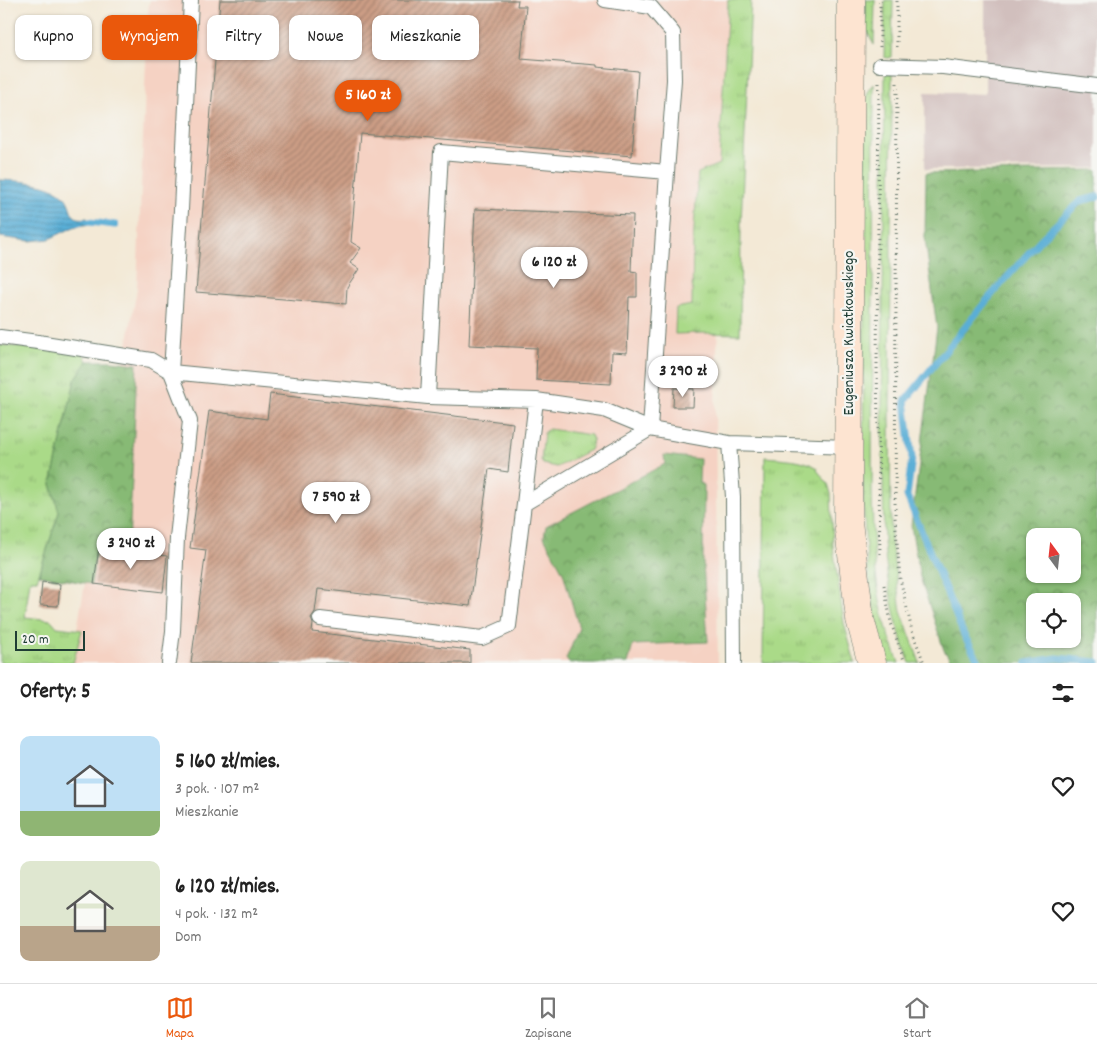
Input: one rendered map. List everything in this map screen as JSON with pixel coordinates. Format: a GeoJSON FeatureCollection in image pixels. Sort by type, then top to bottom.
{"type":"FeatureCollection","features":[{"type":"Feature","properties":{"kind":"main road","name":"Eugeniusza Kwiatkowskiego"},"geometry":{"type":"LineString","coordinates":[[851,0],[850,447],[848,514],[851,557],[860,619],[872,663]]}},
{"type":"Feature","properties":{"kind":"lane"},"geometry":{"type":"LineString","coordinates":[[169,663],[173,631],[177,538],[190,421],[171,372],[182,210],[191,0]]}},
{"type":"Feature","properties":{"kind":"lane"},"geometry":{"type":"LineString","coordinates":[[605,0],[650,7],[672,33],[674,80],[650,429]]}},
{"type":"Feature","properties":{"kind":"lane"},"geometry":{"type":"LineString","coordinates":[[880,66],[943,67],[1097,86]]}},
{"type":"Feature","properties":{"kind":"lane"},"geometry":{"type":"LineString","coordinates":[[428,397],[441,152],[667,172]]}},
{"type":"Feature","properties":{"kind":"lane"},"geometry":{"type":"LineString","coordinates":[[0,337],[151,360],[171,372],[428,397],[536,400],[604,410],[650,429],[729,443],[850,447]]}},
{"type":"Feature","properties":{"kind":"lane"},"geometry":{"type":"LineString","coordinates":[[320,619],[482,638],[508,626],[536,400]]}},
{"type":"Feature","properties":{"kind":"lane"},"geometry":{"type":"LineString","coordinates":[[524,504],[650,429]]}},
{"type":"Feature","properties":{"kind":"lane"},"geometry":{"type":"LineString","coordinates":[[729,443],[732,496],[734,663]]}},
{"type":"Feature","properties":{"kind":"path"},"geometry":{"type":"LineString","coordinates":[[880,0],[877,364],[880,559]]}},
{"type":"Feature","properties":{"kind":"path"},"geometry":{"type":"LineString","coordinates":[[897,0],[896,517],[900,578],[912,631],[924,663]]}},
{"type":"Feature","properties":{"kind":"path"},"geometry":{"type":"LineString","coordinates":[[883,580],[891,623],[905,663]]}},
{"type":"Feature","properties":{"kind":"shaded area"},"geometry":{"type":"Polygon","coordinates":[[[150,0],[730,0],[715,404],[718,663],[71,663],[137,289],[146,60],[197,60],[197,15],[148,15],[150,0]]]}},
{"type":"Feature","properties":{"kind":"shaded area"},"geometry":{"type":"Polygon","coordinates":[[[985,0],[1097,0],[1097,168],[925,169],[925,92],[985,94],[985,0]]]}},
{"type":"Feature","properties":{"kind":"green space"},"geometry":{"type":"Polygon","coordinates":[[[728,0],[751,0],[741,222],[740,334],[675,334],[676,308],[692,305],[693,242],[698,173],[719,164],[728,0]]]}},
{"type":"Feature","properties":{"kind":"green space"},"geometry":{"type":"Polygon","coordinates":[[[866,0],[875,0],[874,45],[866,29],[866,0]]]}},
{"type":"Feature","properties":{"kind":"green space"},"geometry":{"type":"Polygon","coordinates":[[[885,0],[893,0],[892,57],[888,58],[884,57],[885,0]]]}},
{"type":"Feature","properties":{"kind":"green space"},"geometry":{"type":"Polygon","coordinates":[[[885,74],[892,74],[891,542],[901,611],[920,663],[910,663],[904,648],[889,588],[884,542],[882,412],[885,74]]]}},
{"type":"Feature","properties":{"kind":"green space"},"geometry":{"type":"Polygon","coordinates":[[[874,84],[873,539],[880,603],[899,663],[887,663],[876,621],[869,578],[863,491],[865,102],[868,92],[874,84]]]}},
{"type":"Feature","properties":{"kind":"green space"},"geometry":{"type":"Polygon","coordinates":[[[1097,170],[1097,663],[952,663],[944,650],[920,577],[911,526],[937,328],[925,238],[926,173],[1097,170]]]}},
{"type":"Feature","properties":{"kind":"green space"},"geometry":{"type":"Polygon","coordinates":[[[0,345],[83,353],[87,361],[75,380],[51,484],[59,512],[37,580],[30,580],[25,617],[51,620],[57,627],[82,630],[73,663],[0,663],[0,345]]]}},
{"type":"Feature","properties":{"kind":"green space"},"geometry":{"type":"Polygon","coordinates":[[[87,361],[137,364],[129,546],[97,545],[91,584],[39,575],[59,512],[51,484],[75,380],[87,361]]]}},
{"type":"Feature","properties":{"kind":"green space"},"geometry":{"type":"Polygon","coordinates":[[[549,429],[591,435],[593,441],[590,450],[557,467],[543,464],[541,461],[544,432],[549,429]]]}},
{"type":"Feature","properties":{"kind":"green space"},"geometry":{"type":"Polygon","coordinates":[[[664,455],[700,459],[699,483],[704,485],[703,562],[708,642],[633,645],[628,663],[569,663],[566,659],[579,628],[563,572],[544,537],[546,526],[665,464],[664,455]]]}},
{"type":"Feature","properties":{"kind":"green space"},"geometry":{"type":"Polygon","coordinates":[[[765,457],[806,462],[818,468],[817,470],[828,484],[831,494],[833,546],[844,623],[855,663],[763,663],[765,457]]]}},
{"type":"Feature","properties":{"kind":"water"},"geometry":{"type":"Polygon","coordinates":[[[0,180],[34,183],[59,191],[67,200],[74,215],[87,218],[89,224],[74,227],[49,239],[30,241],[0,237],[0,180]]]}},
{"type":"Feature","properties":{"kind":"building"},"geometry":{"type":"Polygon","coordinates":[[[220,0],[518,0],[517,6],[526,6],[521,59],[597,65],[597,67],[638,71],[632,156],[360,133],[351,242],[361,248],[350,263],[359,269],[347,287],[346,304],[196,292],[215,60],[279,60],[279,15],[219,15],[220,0]]]}},
{"type":"Feature","properties":{"kind":"building"},"geometry":{"type":"Polygon","coordinates":[[[475,209],[633,215],[631,271],[637,272],[637,297],[629,297],[627,353],[612,352],[611,384],[536,380],[537,348],[469,345],[475,209]]]}},
{"type":"Feature","properties":{"kind":"building"},"geometry":{"type":"Polygon","coordinates":[[[674,388],[694,389],[693,407],[673,407],[674,388]]]}},
{"type":"Feature","properties":{"kind":"building"},"geometry":{"type":"Polygon","coordinates":[[[270,394],[513,423],[508,472],[489,469],[470,606],[318,589],[315,612],[311,618],[313,624],[312,632],[470,650],[470,663],[191,663],[206,550],[190,548],[209,411],[267,419],[270,394]]]}},
{"type":"Feature","properties":{"kind":"building"},"geometry":{"type":"Polygon","coordinates":[[[99,547],[167,556],[163,592],[94,584],[99,547]]]}},
{"type":"Feature","properties":{"kind":"building"},"geometry":{"type":"Polygon","coordinates":[[[42,582],[60,584],[58,606],[40,605],[42,582]]]}},
{"type":"Feature","properties":{"kind":"waterway"},"geometry":{"type":"LineString","coordinates":[[980,663],[964,635],[907,496],[912,458],[905,401],[988,299],[1040,240],[1080,201],[1097,197]]}},
{"type":"Feature","properties":{"kind":"waterway"},"geometry":{"type":"LineString","coordinates":[[89,222],[115,225]]}},
{"type":"Feature","properties":{"kind":"waterway"},"geometry":{"type":"LineString","coordinates":[[1027,663],[1057,658],[1097,662]]}}]}
